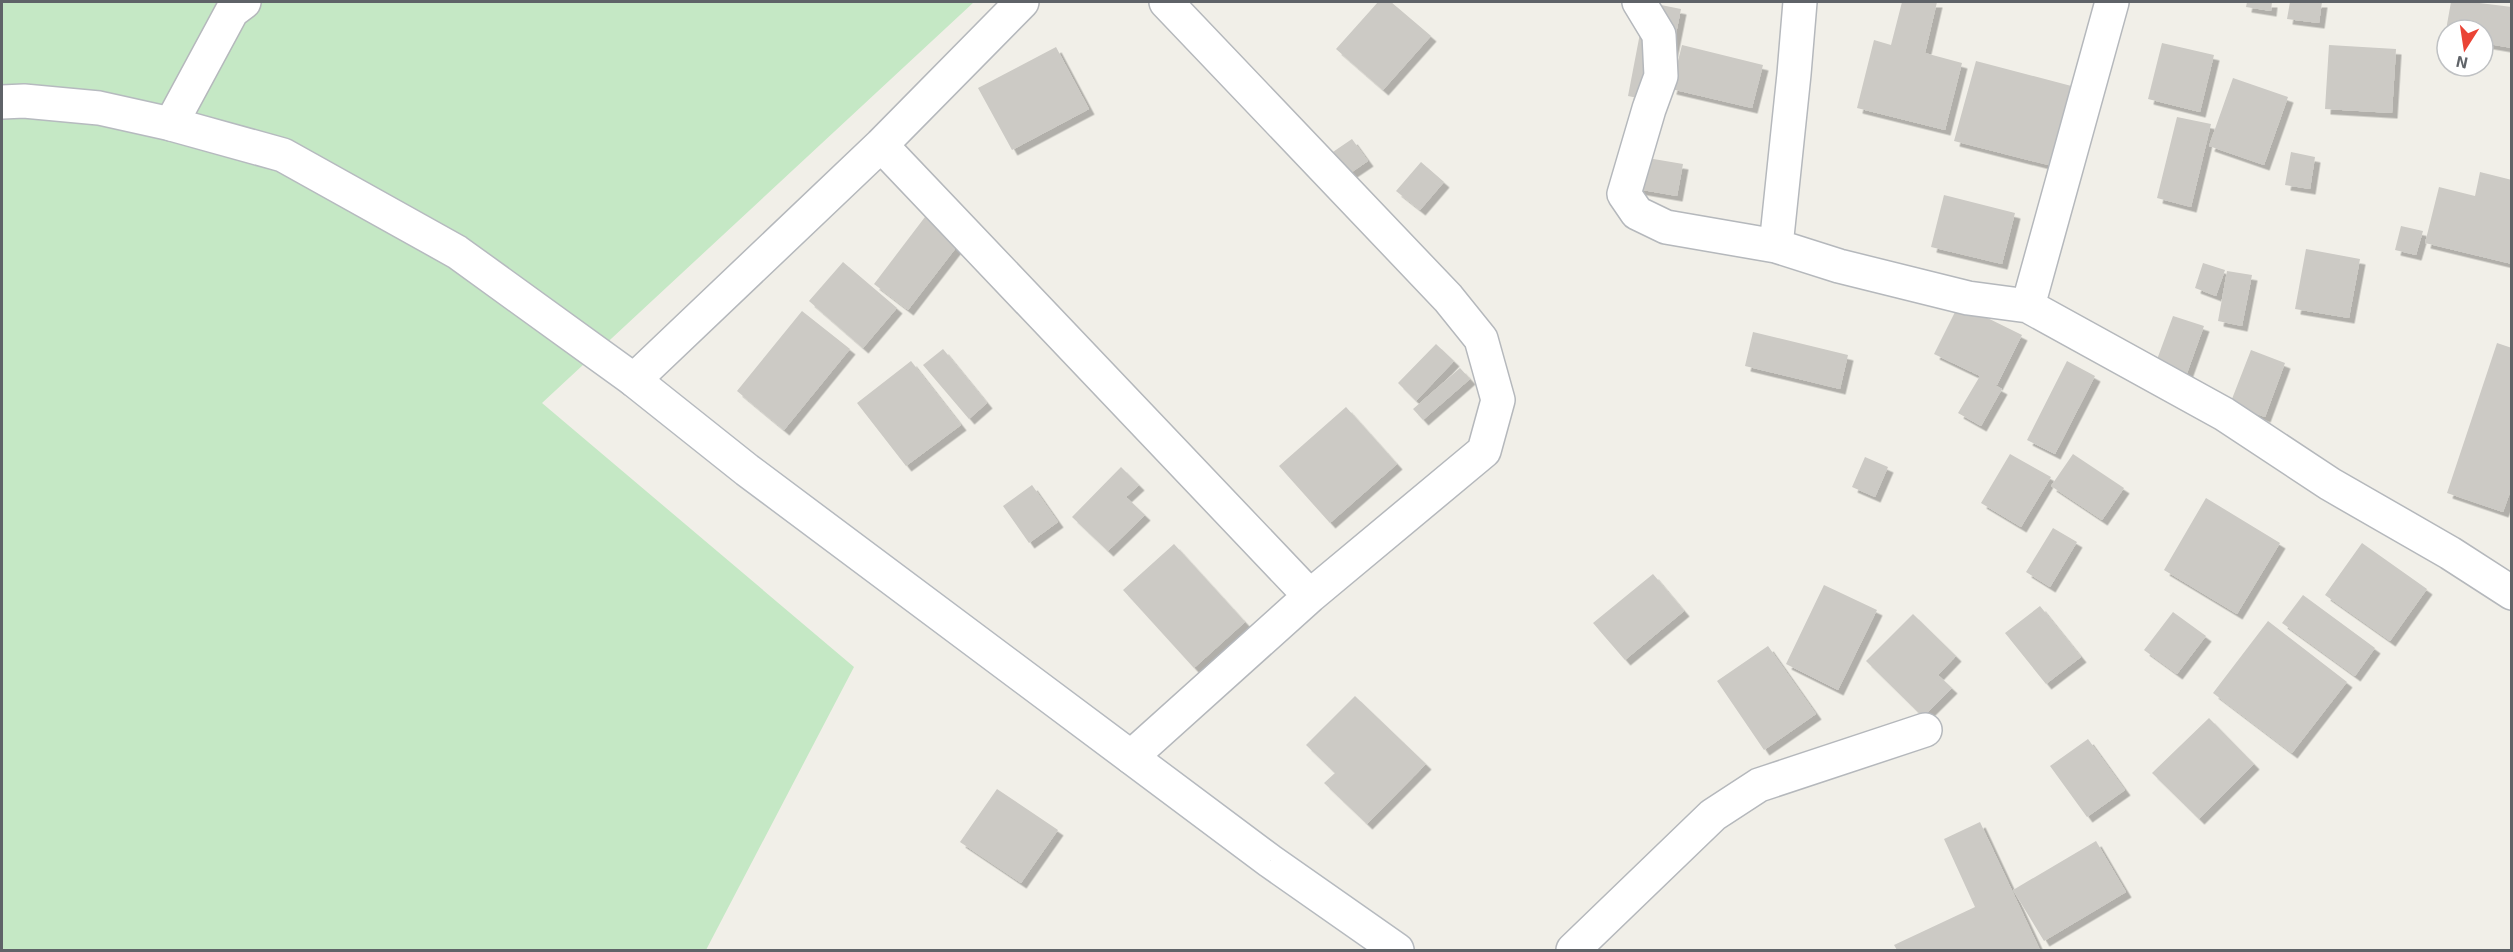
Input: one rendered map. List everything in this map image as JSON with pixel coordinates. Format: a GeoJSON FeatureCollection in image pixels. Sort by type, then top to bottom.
{"type":"FeatureCollection","features":[{"type":"Feature","properties":{"kind":"street"},"geometry":{"type":"LineString","coordinates":[[171,124],[232,11],[244,2]]}},
{"type":"Feature","properties":{"kind":"street"},"geometry":{"type":"LineString","coordinates":[[634,380],[881,145],[1022,2]]}},
{"type":"Feature","properties":{"kind":"street"},"geometry":{"type":"LineString","coordinates":[[1131,757],[1310,596],[1484,451],[1498,400],[1481,339],[1448,298],[1166,2]]}},
{"type":"Feature","properties":{"kind":"street"},"geometry":{"type":"LineString","coordinates":[[1639,2],[1659,35],[1661,76],[1648,109],[1624,194],[1637,213],[1666,227],[1776,246],[1839,266],[1968,298],[2028,306],[2224,414],[2330,484],[2450,553],[2511,593]]}},
{"type":"Feature","properties":{"kind":"street"},"geometry":{"type":"LineString","coordinates":[[1776,246],[1800,2]]}},
{"type":"Feature","properties":{"kind":"street"},"geometry":{"type":"LineString","coordinates":[[2028,306],[2112,2]]}},
{"type":"Feature","properties":{"kind":"street"},"geometry":{"type":"LineString","coordinates":[[2,102],[24,101],[99,108],[171,124],[283,155],[457,252],[634,380],[747,470],[1270,861],[1397,951]]}},
{"type":"Feature","properties":{"kind":"street"},"geometry":{"type":"LineString","coordinates":[[881,145],[1310,596]]}},
{"type":"Feature","properties":{"kind":"street"},"geometry":{"type":"LineString","coordinates":[[1573,951],[1713,815],[1759,785],[1926,729]]}},
{"type":"Feature","properties":{"kind":"green space"},"geometry":{"type":"Polygon","coordinates":[[[2,2],[974,2],[542,403],[854,667],[706,950],[2,950],[2,2]]]}},
{"type":"Feature","properties":{"kind":"building"},"geometry":{"type":"Polygon","coordinates":[[[1378,2],[1391,2],[1431,36],[1383,90],[1336,49],[1378,2]]]}},
{"type":"Feature","properties":{"kind":"building"},"geometry":{"type":"Polygon","coordinates":[[[1646,2],[1681,9],[1662,103],[1628,96],[1646,2]]]}},
{"type":"Feature","properties":{"kind":"building"},"geometry":{"type":"Polygon","coordinates":[[[1902,2],[1937,2],[1925,53],[1962,63],[1945,130],[1857,108],[1874,40],[1891,45],[1902,2]]]}},
{"type":"Feature","properties":{"kind":"building"},"geometry":{"type":"Polygon","coordinates":[[[2247,2],[2272,2],[2271,11],[2246,7],[2247,2]]]}},
{"type":"Feature","properties":{"kind":"building"},"geometry":{"type":"Polygon","coordinates":[[[2290,2],[2322,2],[2319,23],[2287,19],[2290,2]]]}},
{"type":"Feature","properties":{"kind":"building"},"geometry":{"type":"Polygon","coordinates":[[[2451,2],[2512,7],[2512,48],[2495,45],[2495,18],[2448,18],[2451,2]]]}},
{"type":"Feature","properties":{"kind":"building"},"geometry":{"type":"Polygon","coordinates":[[[2162,43],[2214,55],[2200,112],[2148,99],[2162,43]]]}},
{"type":"Feature","properties":{"kind":"building"},"geometry":{"type":"Polygon","coordinates":[[[1682,45],[1763,65],[1752,108],[1671,89],[1682,45]]]}},
{"type":"Feature","properties":{"kind":"building"},"geometry":{"type":"Polygon","coordinates":[[[2329,45],[2396,49],[2392,113],[2325,109],[2329,45]]]}},
{"type":"Feature","properties":{"kind":"building"},"geometry":{"type":"Polygon","coordinates":[[[1056,47],[1089,109],[1012,150],[978,88],[1056,47]]]}},
{"type":"Feature","properties":{"kind":"building"},"geometry":{"type":"Polygon","coordinates":[[[1976,61],[2079,88],[2060,168],[1954,141],[1976,61]]]}},
{"type":"Feature","properties":{"kind":"building"},"geometry":{"type":"Polygon","coordinates":[[[2233,78],[2288,97],[2264,165],[2209,146],[2233,78]]]}},
{"type":"Feature","properties":{"kind":"building"},"geometry":{"type":"Polygon","coordinates":[[[2177,117],[2211,124],[2191,207],[2157,198],[2177,117]]]}},
{"type":"Feature","properties":{"kind":"building"},"geometry":{"type":"Polygon","coordinates":[[[1352,139],[1368,161],[1343,178],[1327,156],[1352,139]]]}},
{"type":"Feature","properties":{"kind":"building"},"geometry":{"type":"Polygon","coordinates":[[[2291,152],[2315,157],[2310,189],[2285,185],[2291,152]]]}},
{"type":"Feature","properties":{"kind":"building"},"geometry":{"type":"Polygon","coordinates":[[[1630,155],[1683,164],[1677,196],[1625,187],[1630,155]]]}},
{"type":"Feature","properties":{"kind":"building"},"geometry":{"type":"Polygon","coordinates":[[[1421,162],[1444,182],[1420,210],[1396,191],[1421,162]]]}},
{"type":"Feature","properties":{"kind":"building"},"geometry":{"type":"Polygon","coordinates":[[[2480,172],[2512,180],[2512,264],[2425,243],[2439,187],[2475,196],[2480,172]]]}},
{"type":"Feature","properties":{"kind":"building"},"geometry":{"type":"Polygon","coordinates":[[[1944,195],[2015,213],[2002,264],[1931,247],[1944,195]]]}},
{"type":"Feature","properties":{"kind":"building"},"geometry":{"type":"Polygon","coordinates":[[[928,213],[962,240],[908,310],[874,284],[928,213]]]}},
{"type":"Feature","properties":{"kind":"building"},"geometry":{"type":"Polygon","coordinates":[[[2401,226],[2423,231],[2416,255],[2395,250],[2401,226]]]}},
{"type":"Feature","properties":{"kind":"building"},"geometry":{"type":"Polygon","coordinates":[[[2306,249],[2360,259],[2349,318],[2295,309],[2306,249]]]}},
{"type":"Feature","properties":{"kind":"building"},"geometry":{"type":"Polygon","coordinates":[[[843,262],[897,308],[863,348],[809,301],[843,262]]]}},
{"type":"Feature","properties":{"kind":"building"},"geometry":{"type":"Polygon","coordinates":[[[2203,263],[2225,270],[2216,296],[2195,288],[2203,263]]]}},
{"type":"Feature","properties":{"kind":"building"},"geometry":{"type":"Polygon","coordinates":[[[2227,271],[2252,275],[2242,326],[2218,321],[2227,271]]]}},
{"type":"Feature","properties":{"kind":"building"},"geometry":{"type":"Polygon","coordinates":[[[1959,304],[2022,335],[1997,385],[1991,383],[2002,389],[1981,426],[1958,413],[1980,376],[1934,354],[1959,304]]]}},
{"type":"Feature","properties":{"kind":"building"},"geometry":{"type":"Polygon","coordinates":[[[802,311],[850,349],[784,430],[737,391],[802,311]]]}},
{"type":"Feature","properties":{"kind":"building"},"geometry":{"type":"Polygon","coordinates":[[[2173,316],[2204,326],[2186,376],[2155,365],[2173,316]]]}},
{"type":"Feature","properties":{"kind":"building"},"geometry":{"type":"Polygon","coordinates":[[[1753,332],[1848,355],[1840,389],[1745,366],[1753,332]]]}},
{"type":"Feature","properties":{"kind":"building"},"geometry":{"type":"Polygon","coordinates":[[[2497,343],[2512,348],[2512,487],[2503,512],[2447,493],[2497,343]]]}},
{"type":"Feature","properties":{"kind":"building"},"geometry":{"type":"Polygon","coordinates":[[[1436,344],[1454,361],[1416,401],[1398,383],[1436,344]]]}},
{"type":"Feature","properties":{"kind":"building"},"geometry":{"type":"Polygon","coordinates":[[[943,349],[987,403],[969,419],[923,365],[943,349]]]}},
{"type":"Feature","properties":{"kind":"building"},"geometry":{"type":"Polygon","coordinates":[[[2251,350],[2285,363],[2265,417],[2230,404],[2251,350]]]}},
{"type":"Feature","properties":{"kind":"building"},"geometry":{"type":"Polygon","coordinates":[[[911,361],[961,425],[906,466],[857,403],[911,361]]]}},
{"type":"Feature","properties":{"kind":"building"},"geometry":{"type":"Polygon","coordinates":[[[2067,361],[2095,376],[2055,454],[2027,440],[2067,361]]]}},
{"type":"Feature","properties":{"kind":"building"},"geometry":{"type":"Polygon","coordinates":[[[1460,368],[1470,379],[1423,420],[1413,409],[1460,368]]]}},
{"type":"Feature","properties":{"kind":"building"},"geometry":{"type":"Polygon","coordinates":[[[1346,407],[1397,464],[1330,523],[1279,466],[1346,407]]]}},
{"type":"Feature","properties":{"kind":"building"},"geometry":{"type":"Polygon","coordinates":[[[2010,454],[2051,477],[2021,527],[1981,503],[2010,454]]]}},
{"type":"Feature","properties":{"kind":"building"},"geometry":{"type":"Polygon","coordinates":[[[2073,454],[2124,488],[2102,520],[2051,486],[2073,454]]]}},
{"type":"Feature","properties":{"kind":"building"},"geometry":{"type":"Polygon","coordinates":[[[1865,457],[1888,467],[1875,497],[1852,487],[1865,457]]]}},
{"type":"Feature","properties":{"kind":"building"},"geometry":{"type":"Polygon","coordinates":[[[1121,467],[1139,485],[1126,497],[1145,515],[1108,551],[1072,517],[1121,467]]]}},
{"type":"Feature","properties":{"kind":"building"},"geometry":{"type":"Polygon","coordinates":[[[1032,485],[1058,522],[1029,543],[1003,506],[1032,485]]]}},
{"type":"Feature","properties":{"kind":"building"},"geometry":{"type":"Polygon","coordinates":[[[2206,498],[2280,543],[2237,614],[2164,570],[2206,498]]]}},
{"type":"Feature","properties":{"kind":"building"},"geometry":{"type":"Polygon","coordinates":[[[2053,528],[2077,542],[2050,587],[2026,572],[2053,528]]]}},
{"type":"Feature","properties":{"kind":"building"},"geometry":{"type":"Polygon","coordinates":[[[2362,543],[2427,589],[2390,641],[2325,595],[2362,543]]]}},
{"type":"Feature","properties":{"kind":"building"},"geometry":{"type":"Polygon","coordinates":[[[1174,544],[1245,622],[1194,668],[1123,590],[1174,544]]]}},
{"type":"Feature","properties":{"kind":"building"},"geometry":{"type":"Polygon","coordinates":[[[1653,574],[1684,611],[1625,660],[1593,623],[1653,574]]]}},
{"type":"Feature","properties":{"kind":"building"},"geometry":{"type":"Polygon","coordinates":[[[1824,585],[1877,610],[1838,690],[1786,664],[1824,585]]]}},
{"type":"Feature","properties":{"kind":"building"},"geometry":{"type":"Polygon","coordinates":[[[2303,595],[2375,648],[2355,676],[2282,623],[2303,595]]]}},
{"type":"Feature","properties":{"kind":"building"},"geometry":{"type":"Polygon","coordinates":[[[2040,606],[2081,657],[2046,684],[2005,633],[2040,606]]]}},
{"type":"Feature","properties":{"kind":"building"},"geometry":{"type":"Polygon","coordinates":[[[2173,612],[2206,636],[2177,674],[2144,650],[2173,612]]]}},
{"type":"Feature","properties":{"kind":"building"},"geometry":{"type":"Polygon","coordinates":[[[1913,614],[1956,656],[1938,675],[1952,688],[1923,717],[1866,661],[1913,614]]]}},
{"type":"Feature","properties":{"kind":"building"},"geometry":{"type":"Polygon","coordinates":[[[2268,621],[2347,682],[2292,753],[2213,693],[2268,621]]]}},
{"type":"Feature","properties":{"kind":"building"},"geometry":{"type":"Polygon","coordinates":[[[1768,646],[1816,714],[1764,750],[1717,681],[1768,646]]]}},
{"type":"Feature","properties":{"kind":"building"},"geometry":{"type":"Polygon","coordinates":[[[1355,696],[1426,764],[1367,824],[1324,783],[1335,773],[1306,745],[1355,696]]]}},
{"type":"Feature","properties":{"kind":"building"},"geometry":{"type":"Polygon","coordinates":[[[2209,718],[2254,764],[2199,819],[2152,773],[2209,718]]]}},
{"type":"Feature","properties":{"kind":"building"},"geometry":{"type":"Polygon","coordinates":[[[2088,739],[2125,790],[2087,817],[2050,766],[2088,739]]]}},
{"type":"Feature","properties":{"kind":"building"},"geometry":{"type":"Polygon","coordinates":[[[997,789],[1058,830],[1021,883],[960,842],[997,789]]]}},
{"type":"Feature","properties":{"kind":"building"},"geometry":{"type":"Polygon","coordinates":[[[1980,822],[2040,950],[1897,950],[1894,945],[1975,907],[1944,839],[1980,822]]]}},
{"type":"Feature","properties":{"kind":"building"},"geometry":{"type":"Polygon","coordinates":[[[2096,841],[2126,892],[2044,941],[2013,890],[2096,841]]]}}]}
